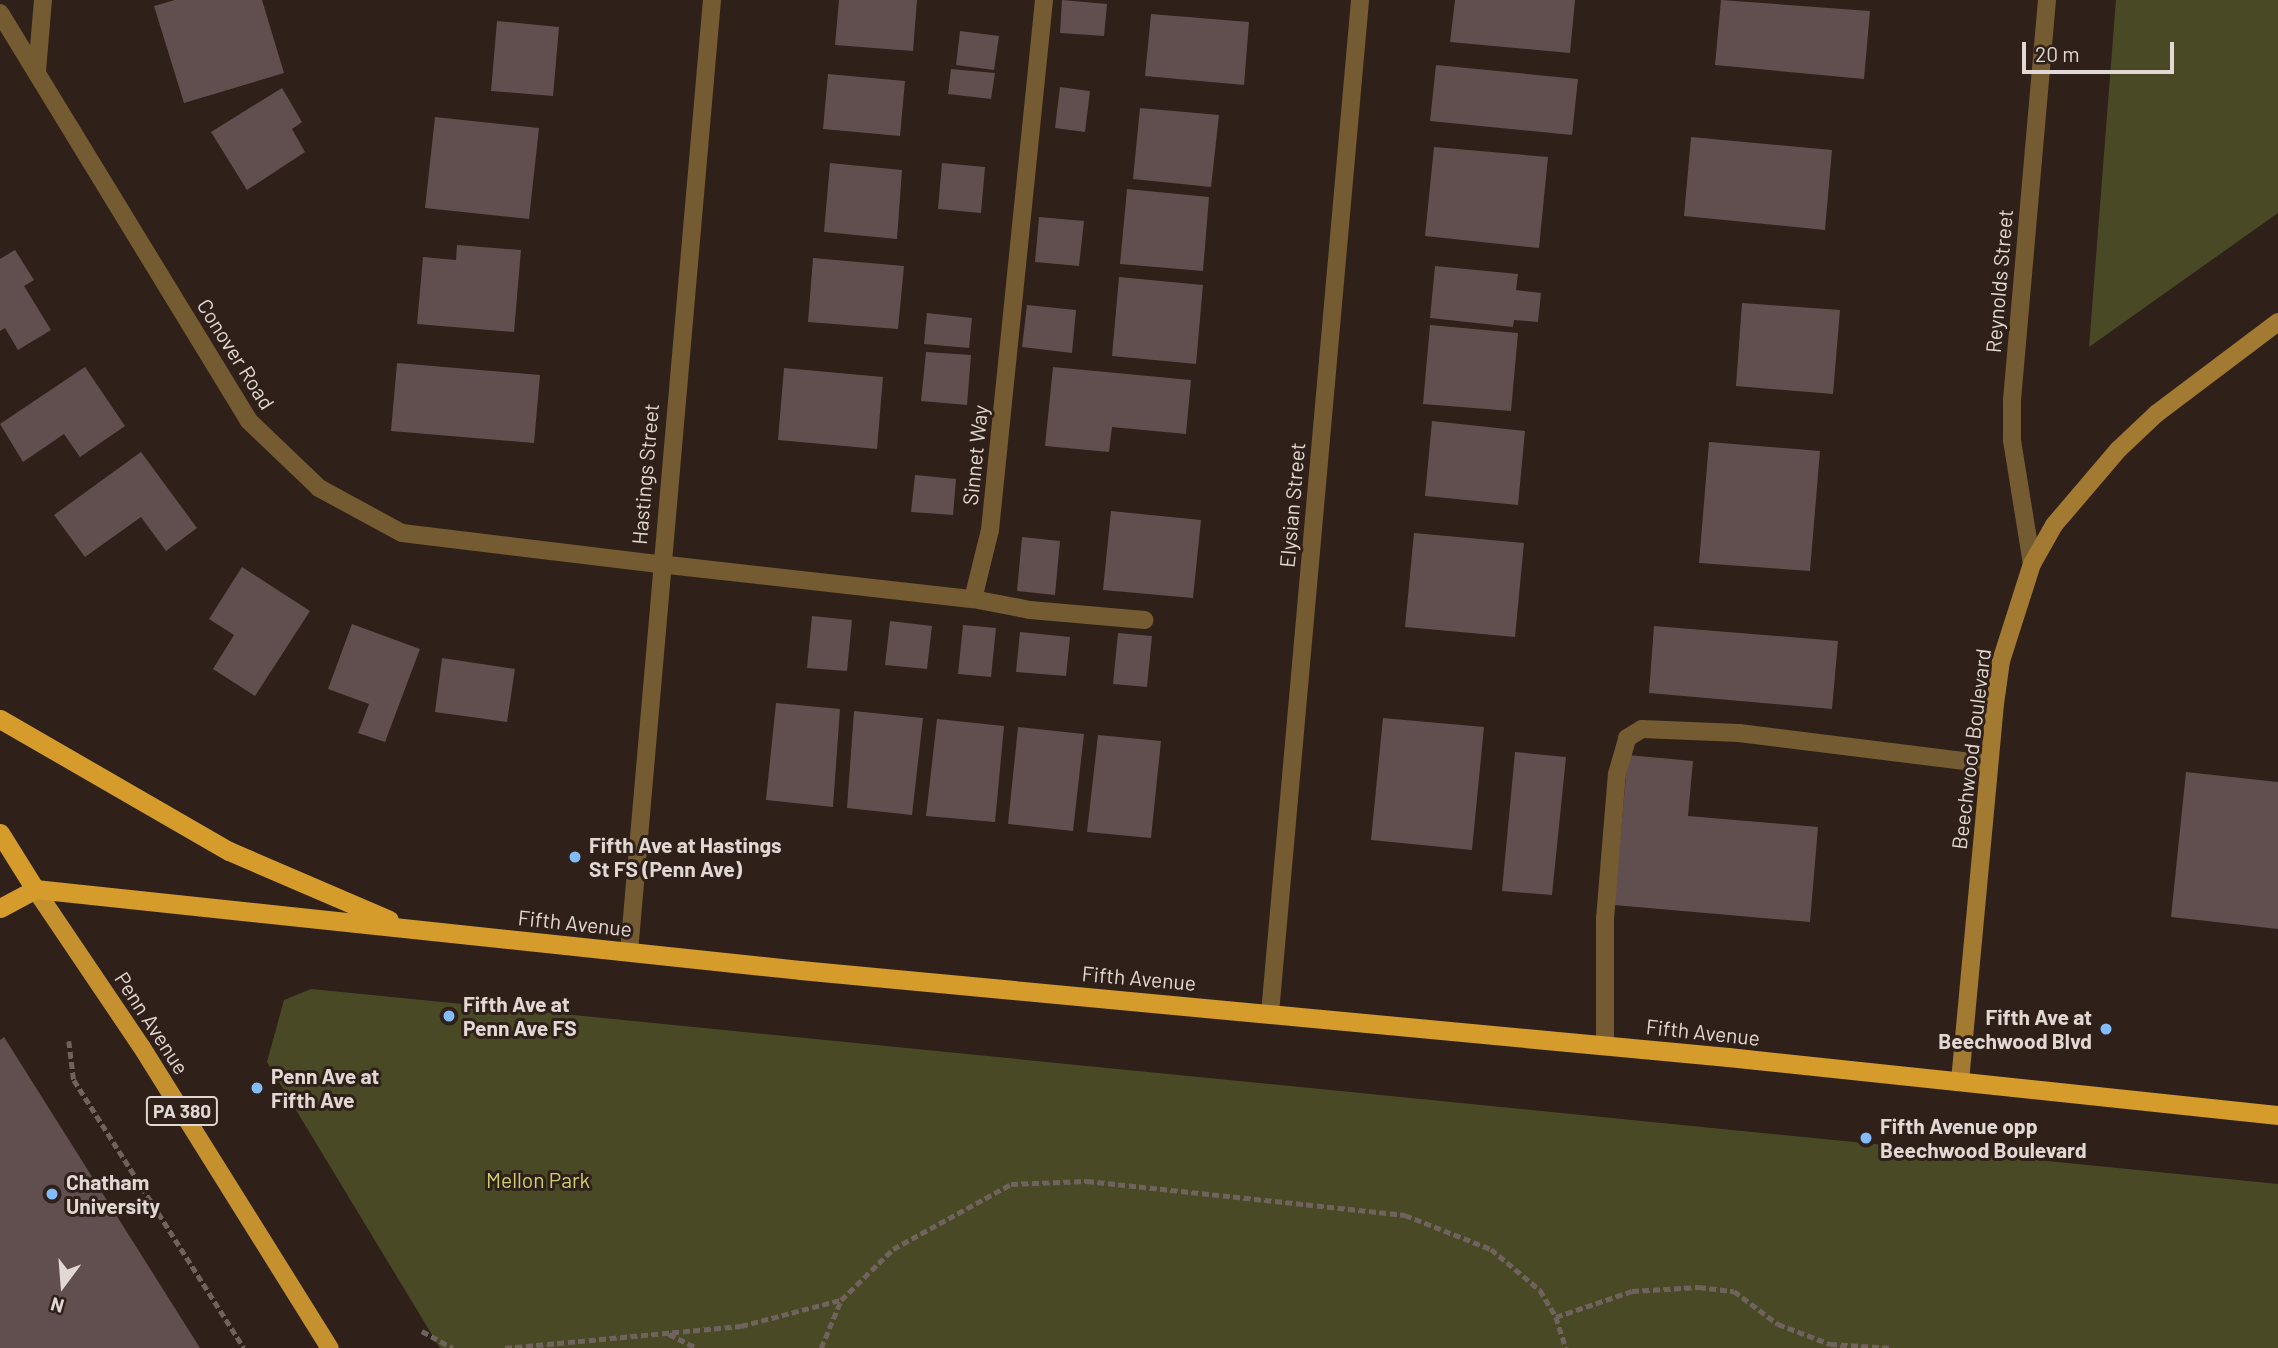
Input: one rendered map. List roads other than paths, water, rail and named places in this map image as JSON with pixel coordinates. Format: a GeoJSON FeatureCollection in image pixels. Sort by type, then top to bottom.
{"type":"FeatureCollection","features":[{"type":"Feature","properties":{"kind":"highway"},"geometry":{"type":"LineString","coordinates":[[0,719],[229,851],[409,929]]}},
{"type":"Feature","properties":{"kind":"highway","name":"Penn Avenue"},"geometry":{"type":"LineString","coordinates":[[0,833],[35,889]]}},
{"type":"Feature","properties":{"kind":"highway","name":"Fifth Avenue"},"geometry":{"type":"LineString","coordinates":[[35,889],[629,952],[1605,1045],[2278,1115]]}},
{"type":"Feature","properties":{"kind":"highway"},"geometry":{"type":"LineString","coordinates":[[0,908],[35,889]]}},
{"type":"Feature","properties":{"kind":"main road","name":"Beechwood Boulevard"},"geometry":{"type":"LineString","coordinates":[[1960,1081],[2001,661],[2032,564],[2053,525],[2119,449],[2156,414],[2278,322]]}},
{"type":"Feature","properties":{"kind":"main road","name":"Penn Avenue"},"geometry":{"type":"LineString","coordinates":[[35,889],[141,1046],[330,1348]]}},
{"type":"Feature","properties":{"kind":"street"},"geometry":{"type":"LineString","coordinates":[[37,71],[43,0]]}},
{"type":"Feature","properties":{"kind":"street","name":"Hastings Street"},"geometry":{"type":"LineString","coordinates":[[629,952],[659,564],[712,0]]}},
{"type":"Feature","properties":{"kind":"street","name":"Sinnet Way"},"geometry":{"type":"LineString","coordinates":[[973,599],[990,530],[1044,0]]}},
{"type":"Feature","properties":{"kind":"street","name":"Elysian Street"},"geometry":{"type":"LineString","coordinates":[[1270,1013],[1360,0]]}},
{"type":"Feature","properties":{"kind":"street","name":"Reynolds Street"},"geometry":{"type":"LineString","coordinates":[[2032,564],[2012,440],[2012,400],[2047,0]]}},
{"type":"Feature","properties":{"kind":"street","name":"Conover Road"},"geometry":{"type":"LineString","coordinates":[[0,13],[248,421],[318,488],[402,533],[659,564]]}},
{"type":"Feature","properties":{"kind":"street"},"geometry":{"type":"LineString","coordinates":[[659,564],[973,599],[1030,610],[1145,620]]}},
{"type":"Feature","properties":{"kind":"street"},"geometry":{"type":"LineString","coordinates":[[1605,1045],[1605,919],[1617,774],[1627,738],[1642,729],[1739,733],[1989,764]]}},
{"type":"Feature","properties":{"kind":"place","name":"Fifth Ave at Hastings St FS (Penn Ave)"},"geometry":{"type":"Point","coordinates":[575,857]}},
{"type":"Feature","properties":{"kind":"place","name":"Fifth Ave at Penn Ave FS"},"geometry":{"type":"Point","coordinates":[449,1016]}},
{"type":"Feature","properties":{"kind":"place","name":"Fifth Ave at Beechwood Blvd"},"geometry":{"type":"Point","coordinates":[2106,1029]}},
{"type":"Feature","properties":{"kind":"place","name":"Penn Ave at Fifth Ave"},"geometry":{"type":"Point","coordinates":[257,1088]}},
{"type":"Feature","properties":{"kind":"place","name":"Fifth Avenue opp Beechwood Boulevard"},"geometry":{"type":"Point","coordinates":[1866,1138]}},
{"type":"Feature","properties":{"kind":"place","name":"Chatham University"},"geometry":{"type":"Point","coordinates":[52,1194]}},
{"type":"Feature","properties":{"kind":"park label","name":"Mellon Park"},"geometry":{"type":"Point","coordinates":[538,1180]}}]}
